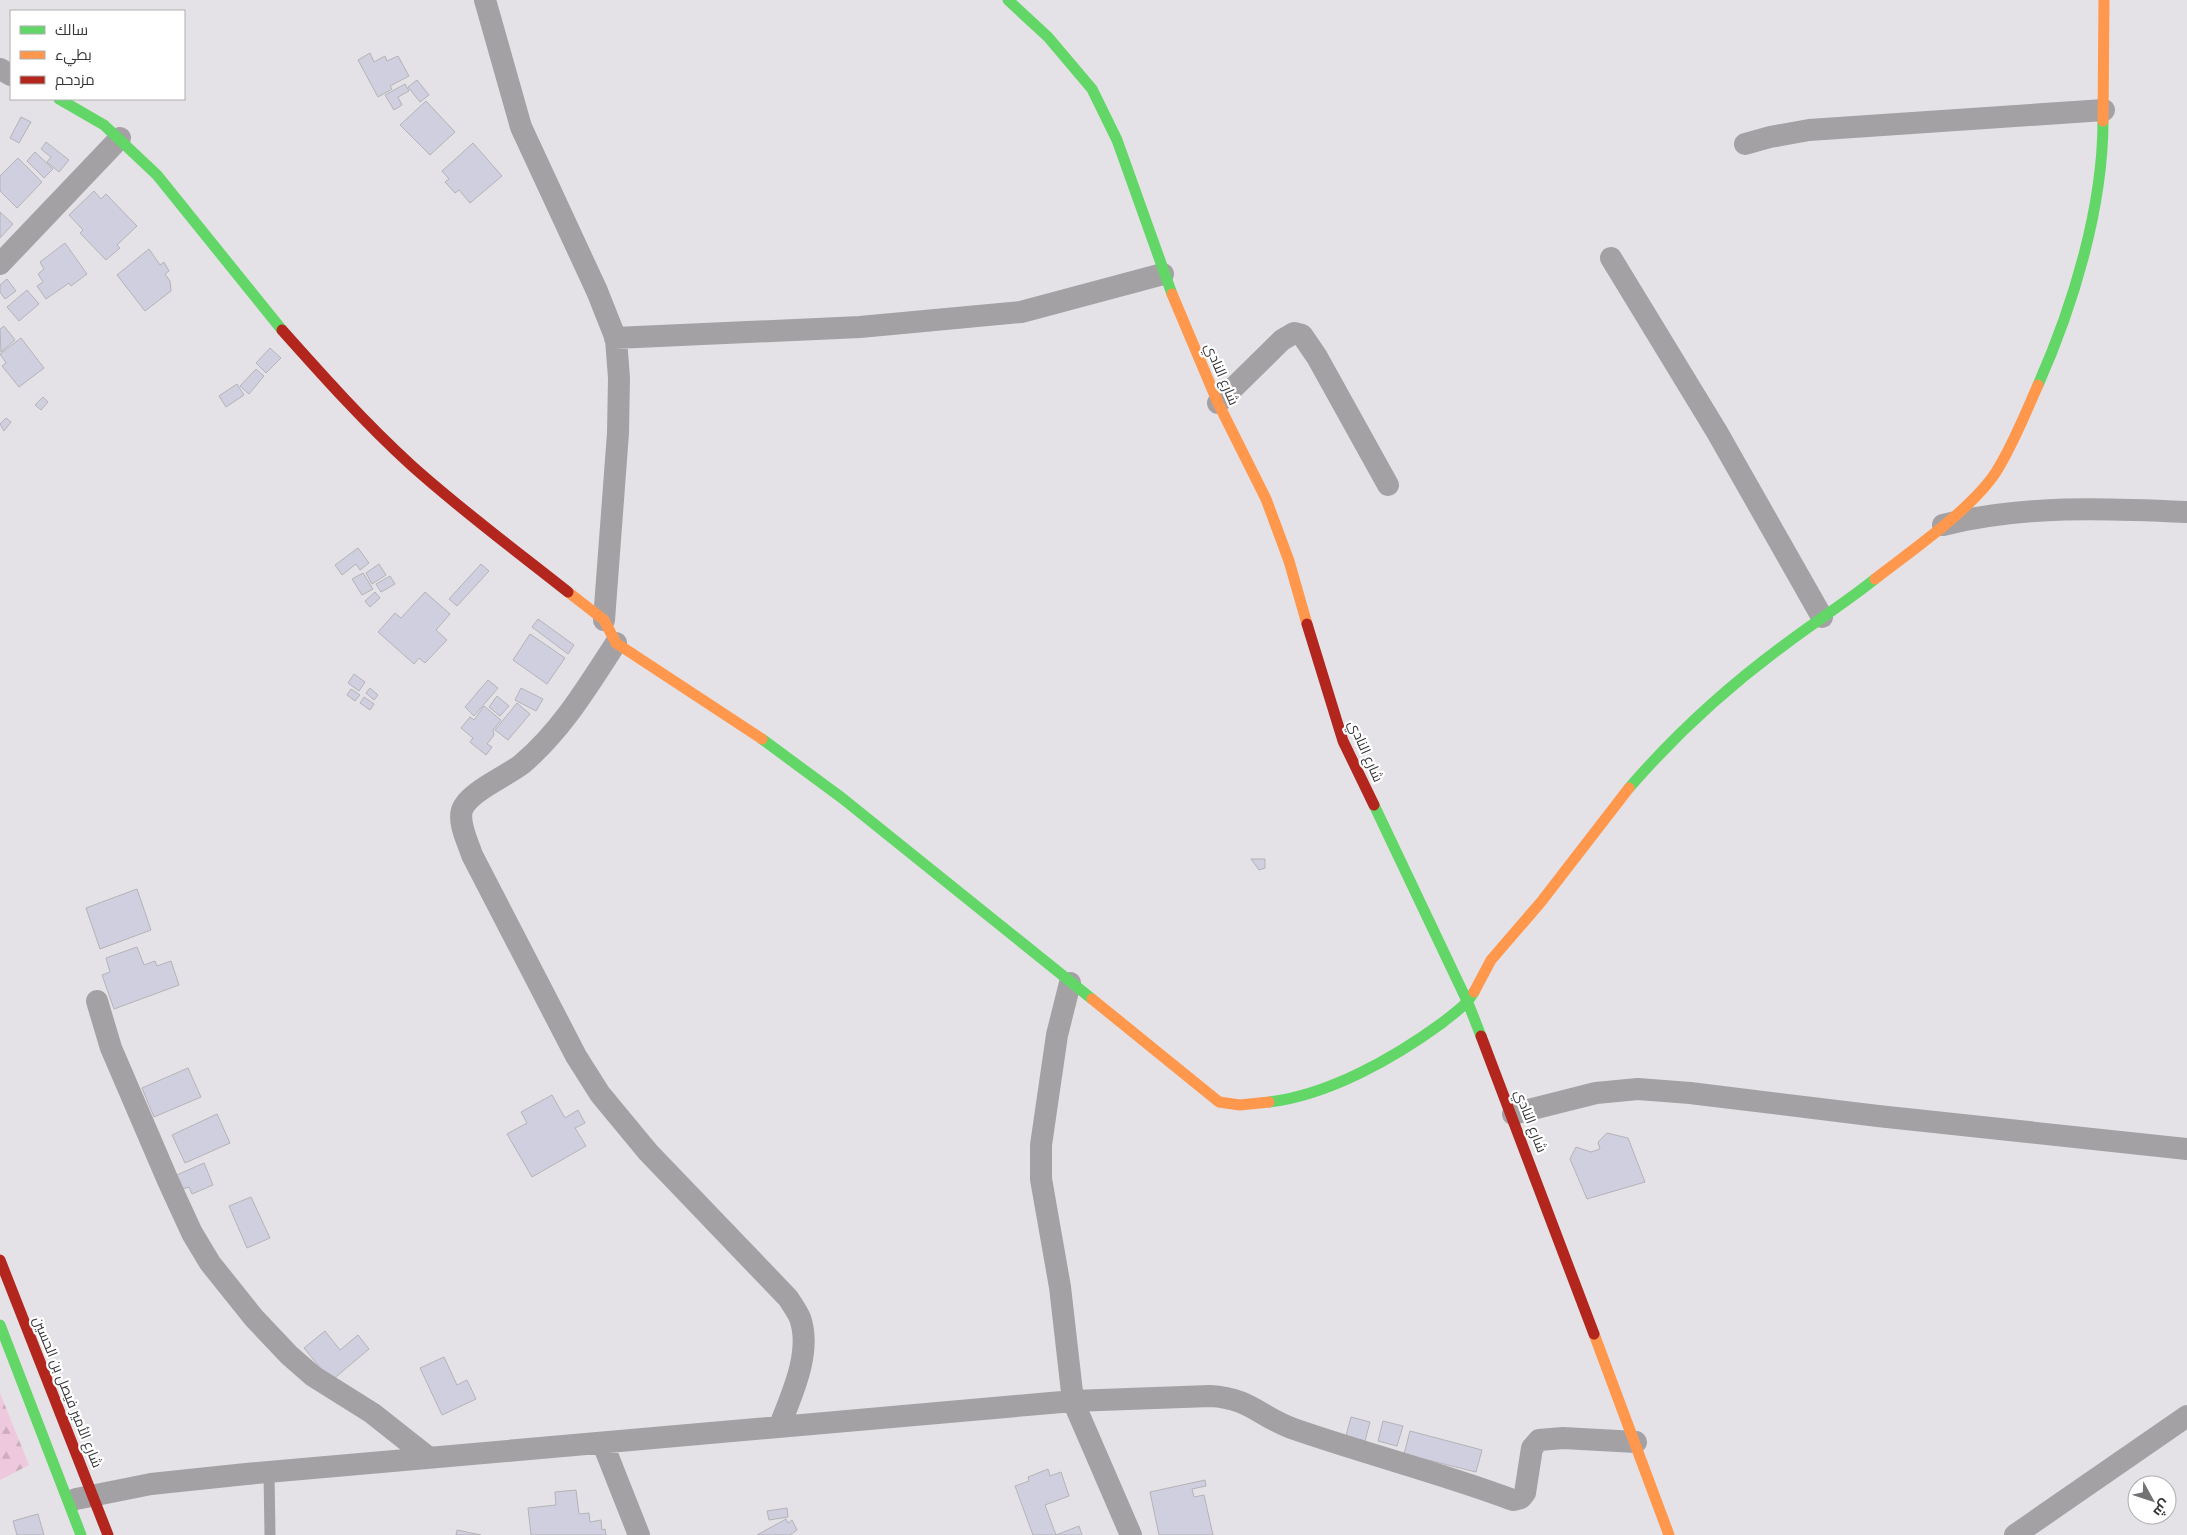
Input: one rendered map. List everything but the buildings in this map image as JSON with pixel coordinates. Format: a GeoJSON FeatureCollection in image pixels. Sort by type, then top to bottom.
{"type":"FeatureCollection","features":[{"type":"Feature","properties":{"kind":"street"},"geometry":{"type":"LineString","coordinates":[[485,0],[521,127],[597,291],[615,338],[620,378],[618,433],[604,620]]}},
{"type":"Feature","properties":{"kind":"street","name":"شارع النادي"},"geometry":{"type":"LineString","coordinates":[[1008,0],[1048,37],[1092,89],[1117,140],[1163,274],[1218,403],[1266,499],[1289,561],[1332,710],[1343,740],[1468,1003],[1513,1114],[1669,1535]]}},
{"type":"Feature","properties":{"kind":"street"},"geometry":{"type":"LineString","coordinates":[[61,100],[104,125],[120,138],[180,202],[292,342],[409,463],[457,505],[604,620],[616,643],[774,747],[894,838],[1014,939],[1070,982],[1206,1094],[1220,1102],[1240,1105],[1286,1100],[1334,1084],[1386,1060],[1416,1042],[1468,1003],[1491,960],[1540,902],[1614,806],[1663,748],[1713,702],[1943,526],[1977,494],[2000,465],[2016,437],[2042,376],[2065,314],[2089,232],[2103,149],[2104,0]]}},
{"type":"Feature","properties":{"kind":"street"},"geometry":{"type":"LineString","coordinates":[[1745,144],[1809,130],[2104,110]]}},
{"type":"Feature","properties":{"kind":"street"},"geometry":{"type":"LineString","coordinates":[[0,264],[120,138]]}},
{"type":"Feature","properties":{"kind":"street"},"geometry":{"type":"LineString","coordinates":[[1611,258],[1717,432],[1822,617]]}},
{"type":"Feature","properties":{"kind":"street"},"geometry":{"type":"LineString","coordinates":[[615,338],[860,327],[1021,312],[1163,274]]}},
{"type":"Feature","properties":{"kind":"street"},"geometry":{"type":"LineString","coordinates":[[1218,403],[1282,340],[1294,334],[1302,335],[1317,356],[1388,485]]}},
{"type":"Feature","properties":{"kind":"street"},"geometry":{"type":"LineString","coordinates":[[1943,526],[1971,518],[2039,509],[2072,508],[2187,512]]}},
{"type":"Feature","properties":{"kind":"street"},"geometry":{"type":"LineString","coordinates":[[616,643],[568,716],[546,741],[515,769],[465,804],[461,818],[463,828],[472,855],[576,1056],[600,1094],[648,1152],[788,1298],[800,1317],[803,1336],[799,1367],[780,1425]]}},
{"type":"Feature","properties":{"kind":"street"},"geometry":{"type":"LineString","coordinates":[[1070,982],[1057,1035],[1041,1145],[1040,1179],[1060,1288],[1072,1401],[1131,1535]]}},
{"type":"Feature","properties":{"kind":"street"},"geometry":{"type":"LineString","coordinates":[[97,1001],[111,1048],[169,1183],[192,1233],[210,1263],[254,1318],[288,1355],[313,1376],[372,1413],[429,1458]]}},
{"type":"Feature","properties":{"kind":"street"},"geometry":{"type":"LineString","coordinates":[[1513,1114],[1615,1089],[1638,1089],[1690,1093],[1878,1116],[2187,1149]]}},
{"type":"Feature","properties":{"kind":"street","name":"شارع الأمير فيصل بن الحسين"},"geometry":{"type":"LineString","coordinates":[[0,1260],[108,1535]]}},
{"type":"Feature","properties":{"kind":"street"},"geometry":{"type":"LineString","coordinates":[[0,1325],[81,1535]]}},
{"type":"Feature","properties":{"kind":"street"},"geometry":{"type":"LineString","coordinates":[[67,1501],[151,1484],[269,1472],[603,1444],[780,1425],[1072,1401],[1210,1396],[1230,1397],[1294,1429],[1459,1480],[1513,1500],[1521,1498],[1524,1493],[1532,1448],[1539,1440],[1556,1438],[1636,1442]]}},
{"type":"Feature","properties":{"kind":"street"},"geometry":{"type":"LineString","coordinates":[[2015,1535],[2187,1416]]}},
{"type":"Feature","properties":{"kind":"street"},"geometry":{"type":"LineString","coordinates":[[603,1444],[639,1535]]}},
{"type":"Feature","properties":{"kind":"lane"},"geometry":{"type":"LineString","coordinates":[[269,1472],[270,1535]]}},
{"type":"Feature","properties":{"kind":"green space"},"geometry":{"type":"Polygon","coordinates":[[[0,1393],[29,1465],[0,1480],[0,1393]]]}},
{"type":"Feature","properties":{"kind":"traffic: fast"},"geometry":{"type":"LineString","coordinates":[[1008,0],[1048,37],[1092,89],[1117,140],[1172,294]]}},
{"type":"Feature","properties":{"kind":"traffic: fast"},"geometry":{"type":"LineString","coordinates":[[61,100],[104,125],[157,175],[282,330]]}},
{"type":"Feature","properties":{"kind":"traffic: fast"},"geometry":{"type":"LineString","coordinates":[[2038,385],[2063,323],[2084,256],[2098,188],[2103,121]]}},
{"type":"Feature","properties":{"kind":"traffic: fast"},"geometry":{"type":"LineString","coordinates":[[1629,788],[1664,749],[1741,678],[1875,579]]}},
{"type":"Feature","properties":{"kind":"traffic: fast"},"geometry":{"type":"LineString","coordinates":[[762,739],[842,798],[1092,999]]}},
{"type":"Feature","properties":{"kind":"traffic: fast"},"geometry":{"type":"LineString","coordinates":[[1374,805],[1468,1003],[1481,1036]]}},
{"type":"Feature","properties":{"kind":"traffic: fast"},"geometry":{"type":"LineString","coordinates":[[1269,1102],[1315,1092],[1382,1062],[1442,1023],[1464,1005],[1474,992]]}},
{"type":"Feature","properties":{"kind":"traffic: fast"},"geometry":{"type":"LineString","coordinates":[[0,1325],[81,1535]]}},
{"type":"Feature","properties":{"kind":"traffic: slow"},"geometry":{"type":"LineString","coordinates":[[2103,121],[2104,0]]}},
{"type":"Feature","properties":{"kind":"traffic: slow"},"geometry":{"type":"LineString","coordinates":[[1172,294],[1218,403],[1266,499],[1289,561],[1307,624]]}},
{"type":"Feature","properties":{"kind":"traffic: slow"},"geometry":{"type":"LineString","coordinates":[[1875,579],[1957,515],[1985,486],[1996,472],[2008,451],[2038,385]]}},
{"type":"Feature","properties":{"kind":"traffic: slow"},"geometry":{"type":"LineString","coordinates":[[568,592],[604,620],[616,643],[762,739]]}},
{"type":"Feature","properties":{"kind":"traffic: slow"},"geometry":{"type":"LineString","coordinates":[[1474,992],[1491,960],[1541,902],[1629,788]]}},
{"type":"Feature","properties":{"kind":"traffic: slow"},"geometry":{"type":"LineString","coordinates":[[1092,999],[1219,1102],[1240,1105],[1269,1102]]}},
{"type":"Feature","properties":{"kind":"traffic: slow"},"geometry":{"type":"LineString","coordinates":[[1594,1334],[1669,1535]]}},
{"type":"Feature","properties":{"kind":"traffic: jam"},"geometry":{"type":"LineString","coordinates":[[282,330],[361,416],[411,465],[469,514],[568,592]]}},
{"type":"Feature","properties":{"kind":"traffic: jam"},"geometry":{"type":"LineString","coordinates":[[1307,624],[1343,741],[1374,805]]}},
{"type":"Feature","properties":{"kind":"traffic: jam"},"geometry":{"type":"LineString","coordinates":[[1481,1036],[1594,1334]]}},
{"type":"Feature","properties":{"kind":"traffic: jam"},"geometry":{"type":"LineString","coordinates":[[0,1260],[108,1535]]}}]}
